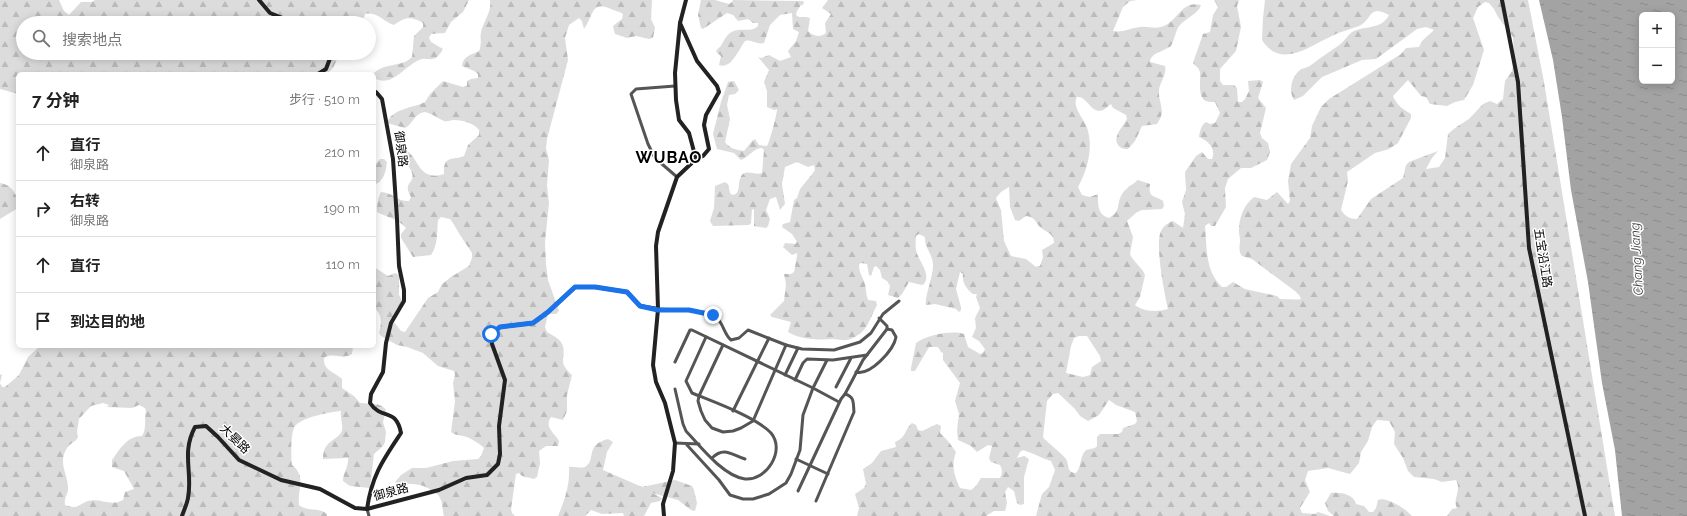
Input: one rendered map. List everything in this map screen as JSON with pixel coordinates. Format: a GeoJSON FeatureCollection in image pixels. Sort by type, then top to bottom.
{"type":"FeatureCollection","features":[{"type":"Feature","properties":{"kind":"street"},"geometry":{"type":"LineString","coordinates":[[259,0],[270,13],[278,16]]}},
{"type":"Feature","properties":{"kind":"street"},"geometry":{"type":"LineString","coordinates":[[686,0],[680,23],[675,86],[679,120],[689,133],[696,159]]}},
{"type":"Feature","properties":{"kind":"street","name":"五宝沿江路"},"geometry":{"type":"LineString","coordinates":[[1502,0],[1518,82],[1529,248],[1585,516]]}},
{"type":"Feature","properties":{"kind":"street"},"geometry":{"type":"LineString","coordinates":[[664,516],[663,504],[673,472],[675,443],[665,403],[656,382],[652,364],[658,310],[657,239],[677,177],[696,159],[703,156],[709,149],[704,125],[706,115],[719,92],[717,86],[697,61],[680,23]]}},
{"type":"Feature","properties":{"kind":"street"},"geometry":{"type":"LineString","coordinates":[[321,72],[326,69],[329,60]]}},
{"type":"Feature","properties":{"kind":"street"},"geometry":{"type":"LineString","coordinates":[[675,86],[636,88],[631,94],[648,144],[655,158],[677,177]]}},
{"type":"Feature","properties":{"kind":"street","name":"御泉路"},"geometry":{"type":"LineString","coordinates":[[376,92],[382,99],[393,158],[399,266],[404,290],[404,301],[391,323],[386,343],[383,372],[371,394],[370,403],[375,411],[394,417],[400,425],[401,433],[381,463],[370,490],[367,509],[439,490],[466,478],[487,475],[498,464],[500,454],[499,426],[505,380],[492,344],[491,334],[500,327],[533,323],[548,312],[575,287],[595,287],[627,292],[640,306],[658,310]]}},
{"type":"Feature","properties":{"kind":"street"},"geometry":{"type":"LineString","coordinates":[[658,310],[689,310],[713,315],[717,318],[731,340],[739,338],[748,330],[786,345],[798,348],[834,350],[845,348],[860,342],[871,334],[879,318],[900,301]]}},
{"type":"Feature","properties":{"kind":"street"},"geometry":{"type":"LineString","coordinates":[[856,372],[865,372],[883,358],[891,349],[896,337],[892,330],[887,329],[887,326],[879,318]]}},
{"type":"Feature","properties":{"kind":"street"},"geometry":{"type":"LineString","coordinates":[[798,491],[840,402],[856,372],[887,329]]}},
{"type":"Feature","properties":{"kind":"street"},"geometry":{"type":"LineString","coordinates":[[675,362],[690,330],[840,402]]}},
{"type":"Feature","properties":{"kind":"street"},"geometry":{"type":"LineString","coordinates":[[675,389],[686,431],[723,469],[745,479],[758,476],[770,466],[775,456],[776,445],[771,434],[753,421],[692,392],[686,381],[706,337]]}},
{"type":"Feature","properties":{"kind":"street"},"geometry":{"type":"LineString","coordinates":[[733,411],[769,338]]}},
{"type":"Feature","properties":{"kind":"street"},"geometry":{"type":"LineString","coordinates":[[723,345],[698,401],[705,420],[712,428],[723,432],[733,431],[753,421],[786,345]]}},
{"type":"Feature","properties":{"kind":"street"},"geometry":{"type":"LineString","coordinates":[[785,375],[798,348]]}},
{"type":"Feature","properties":{"kind":"street"},"geometry":{"type":"LineString","coordinates":[[795,380],[803,363],[807,359],[827,360],[867,355]]}},
{"type":"Feature","properties":{"kind":"street"},"geometry":{"type":"LineString","coordinates":[[836,387],[851,358]]}},
{"type":"Feature","properties":{"kind":"street"},"geometry":{"type":"LineString","coordinates":[[687,445],[719,480],[725,491],[734,497],[753,499],[769,494],[786,483],[800,450],[803,415],[813,388],[827,360]]}},
{"type":"Feature","properties":{"kind":"street"},"geometry":{"type":"LineString","coordinates":[[816,501],[854,412],[853,399],[851,396],[845,394]]}},
{"type":"Feature","properties":{"kind":"street","name":"大晏路"},"geometry":{"type":"LineString","coordinates":[[182,516],[188,498],[188,452],[190,437],[195,427],[206,426],[239,460],[281,480],[320,489],[355,508],[367,509]]}},
{"type":"Feature","properties":{"kind":"street"},"geometry":{"type":"LineString","coordinates":[[675,443],[687,445],[699,444]]}},
{"type":"Feature","properties":{"kind":"street"},"geometry":{"type":"LineString","coordinates":[[712,458],[718,452],[723,451],[745,459]]}},
{"type":"Feature","properties":{"kind":"street"},"geometry":{"type":"LineString","coordinates":[[796,459],[828,474]]}},
{"type":"Feature","properties":{"kind":"street"},"geometry":{"type":"LineString","coordinates":[[367,509],[369,516]]}},
{"type":"Feature","properties":{"kind":"green space"},"geometry":{"type":"Polygon","coordinates":[[[0,0],[59,0],[64,11],[69,15],[81,2],[92,2],[95,0],[469,0],[463,12],[451,22],[445,33],[431,34],[429,38],[431,42],[443,49],[436,57],[433,59],[421,59],[397,76],[386,81],[376,79],[375,72],[382,68],[403,63],[412,57],[414,36],[423,27],[423,23],[415,19],[408,18],[401,20],[394,25],[377,15],[370,13],[365,14],[364,16],[16,16],[16,60],[337,60],[329,72],[16,72],[16,93],[0,89],[0,0]]]}},
{"type":"Feature","properties":{"kind":"green space"},"geometry":{"type":"Polygon","coordinates":[[[490,0],[652,0],[651,19],[655,28],[653,38],[649,39],[636,36],[627,38],[615,34],[613,26],[622,19],[623,14],[600,6],[594,10],[584,29],[582,21],[579,18],[569,25],[565,38],[568,60],[547,139],[546,148],[549,160],[547,185],[549,203],[545,242],[548,280],[559,311],[556,314],[548,314],[545,327],[547,332],[562,344],[564,350],[563,364],[567,371],[572,375],[567,395],[567,411],[563,420],[551,417],[549,421],[550,430],[559,441],[558,446],[546,446],[539,451],[540,463],[537,477],[534,479],[522,476],[519,473],[516,474],[511,509],[515,516],[444,516],[441,500],[437,494],[421,485],[395,482],[401,475],[412,468],[426,468],[453,461],[478,459],[484,448],[479,443],[465,436],[457,435],[451,432],[455,401],[453,383],[455,375],[454,371],[438,366],[423,353],[397,345],[381,336],[379,333],[381,319],[376,309],[376,268],[388,276],[395,273],[399,275],[399,295],[403,302],[394,317],[394,322],[401,331],[405,332],[428,298],[438,292],[442,284],[469,266],[472,253],[450,219],[441,217],[438,220],[436,243],[431,255],[413,257],[401,238],[401,234],[406,228],[396,220],[377,212],[377,207],[381,192],[385,192],[405,201],[409,201],[411,197],[408,186],[412,179],[412,173],[400,154],[403,150],[412,156],[423,171],[435,176],[444,174],[445,163],[447,161],[464,156],[468,145],[479,135],[479,130],[477,128],[464,121],[444,121],[432,114],[424,112],[420,113],[405,128],[387,123],[398,111],[425,102],[430,94],[443,81],[463,87],[467,86],[467,81],[478,78],[478,74],[474,71],[462,66],[466,58],[479,51],[481,44],[481,32],[489,12],[490,0]]]}},
{"type":"Feature","properties":{"kind":"green space"},"geometry":{"type":"Polygon","coordinates":[[[701,0],[715,0],[729,4],[733,0],[802,1],[804,2],[803,5],[801,5],[796,15],[799,17],[810,18],[808,31],[819,36],[826,33],[825,23],[831,14],[822,8],[828,0],[1138,0],[1130,1],[1123,7],[1113,31],[1123,31],[1140,27],[1161,27],[1172,21],[1184,8],[1194,4],[1201,5],[1195,13],[1180,25],[1171,46],[1152,56],[1150,62],[1165,66],[1165,72],[1159,90],[1162,111],[1160,119],[1157,124],[1142,126],[1135,141],[1128,149],[1123,149],[1120,147],[1116,140],[1118,132],[1127,119],[1126,115],[1113,108],[1111,104],[1099,111],[1092,108],[1081,97],[1077,97],[1076,101],[1077,110],[1087,127],[1090,145],[1084,174],[1078,187],[1082,195],[1090,197],[1098,194],[1098,205],[1100,212],[1105,217],[1109,218],[1117,211],[1122,194],[1138,180],[1150,184],[1150,192],[1152,196],[1163,201],[1164,206],[1162,209],[1142,210],[1137,212],[1127,221],[1133,237],[1130,254],[1145,275],[1140,297],[1135,305],[1146,310],[1159,311],[1168,309],[1160,260],[1160,234],[1165,226],[1173,221],[1183,228],[1185,214],[1182,202],[1186,190],[1185,172],[1196,156],[1202,152],[1208,159],[1212,159],[1213,155],[1209,143],[1199,137],[1200,130],[1206,122],[1210,124],[1215,123],[1220,113],[1215,102],[1206,101],[1201,96],[1200,72],[1193,63],[1203,34],[1210,32],[1213,15],[1218,7],[1214,0],[1239,0],[1237,6],[1241,27],[1236,51],[1220,69],[1220,81],[1223,85],[1234,85],[1237,88],[1238,102],[1242,102],[1245,99],[1249,91],[1248,81],[1260,80],[1263,82],[1258,98],[1266,108],[1260,133],[1262,138],[1268,143],[1270,152],[1267,160],[1251,168],[1241,168],[1228,179],[1225,188],[1226,207],[1215,226],[1211,226],[1209,223],[1205,226],[1208,259],[1212,274],[1222,287],[1226,287],[1233,282],[1245,289],[1277,296],[1280,299],[1301,299],[1295,291],[1252,259],[1242,256],[1240,252],[1239,226],[1244,208],[1254,197],[1267,200],[1277,192],[1288,204],[1290,201],[1288,181],[1291,164],[1310,138],[1312,126],[1321,107],[1329,99],[1401,54],[1406,48],[1419,47],[1422,41],[1434,30],[1426,27],[1417,29],[1376,59],[1362,60],[1322,77],[1303,96],[1294,100],[1291,88],[1295,76],[1300,70],[1310,66],[1338,46],[1354,31],[1378,25],[1386,20],[1389,15],[1378,11],[1374,12],[1361,25],[1335,34],[1305,50],[1286,55],[1270,49],[1262,40],[1265,0],[1528,0],[1544,82],[1615,516],[1447,516],[1452,509],[1457,508],[1456,501],[1458,484],[1456,480],[1442,482],[1434,479],[1414,477],[1408,471],[1403,458],[1394,444],[1395,432],[1389,421],[1377,420],[1372,427],[1368,441],[1361,452],[1359,463],[1350,474],[1328,468],[1308,471],[1305,480],[1310,492],[1300,508],[1302,513],[1315,514],[1318,512],[1330,516],[1036,516],[1042,494],[1049,487],[1055,470],[1051,461],[1023,450],[1017,458],[1024,456],[1029,459],[1024,477],[1024,504],[1020,505],[1017,503],[1014,491],[1008,487],[1005,492],[1007,503],[1005,511],[994,511],[986,516],[857,516],[859,508],[855,494],[864,488],[866,484],[863,469],[872,463],[881,451],[896,447],[895,442],[904,436],[912,423],[916,425],[918,430],[922,431],[937,424],[941,426],[940,433],[956,452],[954,470],[960,488],[971,490],[976,486],[981,478],[1000,478],[1002,471],[1000,465],[991,462],[989,458],[992,446],[988,445],[977,452],[971,446],[958,440],[957,430],[959,414],[955,401],[960,383],[943,360],[943,353],[938,347],[929,347],[915,371],[911,371],[916,343],[933,336],[946,333],[964,334],[968,347],[980,354],[983,353],[985,349],[979,341],[972,337],[976,328],[975,318],[980,308],[976,297],[977,294],[973,294],[966,287],[963,280],[963,274],[960,272],[956,289],[961,307],[959,312],[956,309],[935,304],[926,305],[926,298],[933,271],[933,263],[926,245],[925,237],[919,234],[916,236],[916,247],[925,271],[926,280],[922,285],[909,282],[898,298],[888,295],[890,286],[887,281],[882,278],[880,270],[876,266],[874,267],[871,276],[869,275],[867,264],[861,263],[859,265],[868,300],[876,301],[877,305],[869,323],[861,333],[854,337],[848,340],[843,340],[799,337],[788,332],[791,322],[772,317],[770,315],[784,301],[786,284],[784,274],[791,274],[794,272],[797,256],[797,253],[792,255],[783,247],[785,243],[795,244],[797,242],[792,234],[782,227],[783,224],[790,222],[794,200],[797,198],[800,189],[815,170],[814,165],[808,167],[797,162],[785,167],[782,184],[785,204],[780,210],[776,197],[770,199],[766,210],[770,219],[766,228],[754,226],[754,210],[752,209],[751,223],[749,225],[713,226],[710,221],[714,208],[715,186],[725,182],[728,184],[730,193],[732,195],[736,194],[740,179],[744,173],[762,173],[764,150],[759,148],[741,160],[734,153],[717,149],[713,134],[728,82],[734,81],[739,90],[735,94],[729,95],[727,105],[730,119],[725,142],[733,148],[744,151],[755,139],[759,145],[767,146],[777,109],[774,110],[767,107],[767,91],[764,82],[769,70],[758,57],[761,58],[769,55],[780,61],[791,57],[788,51],[796,41],[799,32],[793,29],[792,13],[780,15],[770,25],[764,43],[745,41],[731,62],[723,66],[719,65],[721,56],[716,52],[726,37],[731,32],[736,30],[754,29],[758,26],[758,23],[753,23],[748,19],[738,21],[733,15],[727,13],[703,29],[701,28],[698,15],[701,0]],[[1485,2],[1478,7],[1473,18],[1484,50],[1473,85],[1464,100],[1447,106],[1430,104],[1426,97],[1421,96],[1408,80],[1393,96],[1398,105],[1411,114],[1411,118],[1398,143],[1389,149],[1375,153],[1347,172],[1348,181],[1341,210],[1348,217],[1357,219],[1371,199],[1403,178],[1406,165],[1409,162],[1438,151],[1426,169],[1439,167],[1445,158],[1448,134],[1469,119],[1483,104],[1490,101],[1497,104],[1503,99],[1505,81],[1512,71],[1514,59],[1513,37],[1489,3],[1485,2]],[[1009,187],[1001,192],[996,198],[1001,210],[1004,241],[1011,256],[1026,259],[1036,267],[1040,266],[1043,257],[1042,250],[1054,243],[1053,237],[1040,227],[1031,217],[1026,216],[1019,221],[1015,220],[1010,207],[1009,187]],[[1079,336],[1074,338],[1066,373],[1083,377],[1090,375],[1092,367],[1101,361],[1100,356],[1087,336],[1079,336]],[[1058,393],[1053,394],[1047,401],[1043,437],[1066,459],[1069,470],[1076,473],[1078,471],[1082,456],[1086,450],[1097,446],[1097,437],[1100,434],[1118,434],[1122,432],[1123,428],[1135,424],[1137,421],[1135,412],[1116,405],[1109,400],[1099,415],[1088,421],[1080,416],[1075,409],[1058,393]]]}},
{"type":"Feature","properties":{"kind":"green space"},"geometry":{"type":"Polygon","coordinates":[[[380,159],[384,159],[387,162],[385,173],[382,179],[376,184],[376,164],[380,159]]]}},
{"type":"Feature","properties":{"kind":"green space"},"geometry":{"type":"Polygon","coordinates":[[[0,183],[8,186],[16,195],[16,209],[0,219],[0,183]]]}},
{"type":"Feature","properties":{"kind":"green space"},"geometry":{"type":"Polygon","coordinates":[[[38,348],[353,348],[352,354],[348,356],[327,356],[324,358],[324,362],[327,369],[342,379],[342,388],[354,396],[360,403],[378,405],[384,407],[386,410],[383,422],[386,432],[385,442],[383,446],[374,454],[370,488],[350,486],[343,481],[348,464],[348,458],[323,459],[324,452],[328,444],[340,434],[342,430],[341,411],[311,417],[300,422],[294,428],[291,444],[292,465],[297,470],[300,479],[299,505],[324,512],[327,516],[0,516],[0,383],[2,387],[5,387],[19,375],[28,357],[38,348]],[[103,403],[91,406],[79,419],[77,432],[78,437],[67,448],[64,454],[63,464],[68,485],[65,505],[75,507],[93,500],[114,503],[123,500],[125,492],[134,489],[124,471],[112,467],[112,460],[128,441],[132,438],[142,436],[144,433],[146,411],[145,408],[139,405],[132,408],[107,407],[109,405],[103,403]]]}},
{"type":"Feature","properties":{"kind":"green space"},"geometry":{"type":"Polygon","coordinates":[[[608,439],[613,442],[607,452],[603,470],[642,487],[675,480],[692,486],[697,503],[695,511],[691,510],[678,500],[652,493],[662,498],[660,501],[651,503],[644,516],[624,516],[623,513],[602,514],[591,510],[585,516],[558,516],[563,504],[569,480],[569,467],[585,467],[590,461],[593,449],[596,445],[608,439]]]}},
{"type":"Feature","properties":{"kind":"green space"},"geometry":{"type":"Polygon","coordinates":[[[1331,493],[1342,493],[1350,496],[1356,504],[1364,506],[1369,512],[1373,512],[1376,508],[1378,500],[1382,499],[1391,501],[1412,516],[1334,516],[1328,511],[1325,503],[1331,493]]]}},
{"type":"Feature","properties":{"kind":"water","name":"Chang Jiang"},"geometry":{"type":"Polygon","coordinates":[[[1539,0],[1687,0],[1687,516],[1622,516],[1615,450],[1602,383],[1588,282],[1571,190],[1553,60],[1539,0]]]}},
{"type":"Feature","properties":{"kind":"district","name":"WUBAO"},"geometry":{"type":"Point","coordinates":[669,157]}},
{"type":"Feature","properties":{"kind":"route"},"geometry":{"type":"LineString","coordinates":[[491,334],[500,327],[533,323],[548,312],[575,287],[595,287],[627,292],[629,296],[640,306],[658,310],[689,310],[713,315]]}}]}
